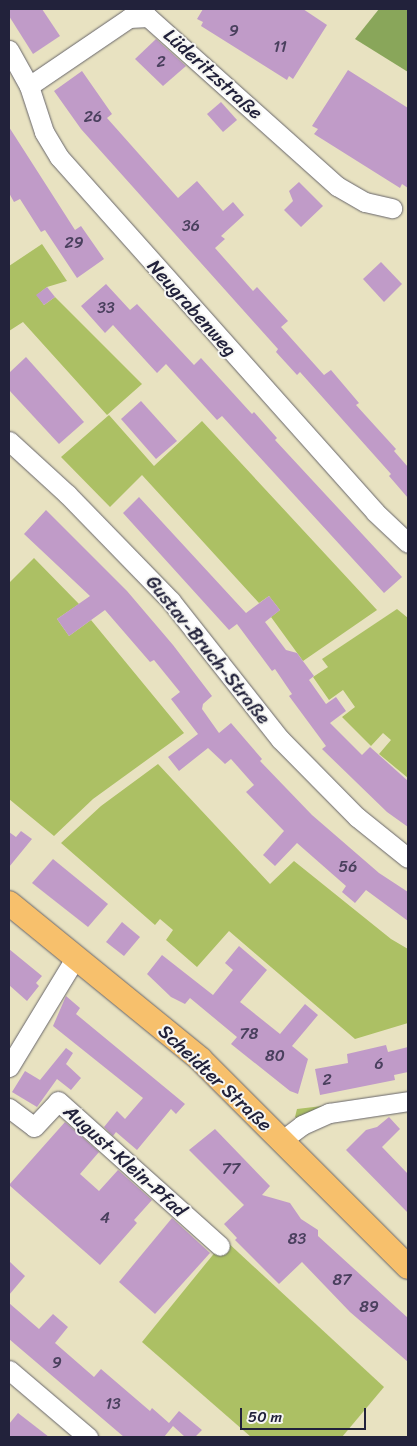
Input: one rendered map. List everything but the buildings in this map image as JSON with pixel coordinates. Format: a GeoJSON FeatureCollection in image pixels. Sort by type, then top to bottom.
{"type":"FeatureCollection","features":[{"type":"Feature","properties":{"kind":"main road","name":"Scheidter Straße"},"geometry":{"type":"LineString","coordinates":[[9,902],[200,1059],[408,1267]]}},
{"type":"Feature","properties":{"kind":"street","name":"Lüderitzstraße"},"geometry":{"type":"LineString","coordinates":[[29,86],[123,21],[136,16],[148,17],[337,186],[365,202],[392,208]]}},
{"type":"Feature","properties":{"kind":"street","name":"Neugrabenweg"},"geometry":{"type":"LineString","coordinates":[[9,50],[29,86],[40,124],[59,157],[369,505],[408,543]]}},
{"type":"Feature","properties":{"kind":"street","name":"Gustav-Bruch-Straße"},"geometry":{"type":"LineString","coordinates":[[9,441],[74,500],[171,601],[293,753],[357,817],[408,858]]}},
{"type":"Feature","properties":{"kind":"street"},"geometry":{"type":"LineString","coordinates":[[9,1067],[76,957]]}},
{"type":"Feature","properties":{"kind":"street","name":"August-Klein-Pfad"},"geometry":{"type":"LineString","coordinates":[[9,1108],[34,1128],[58,1101],[220,1246]]}},
{"type":"Feature","properties":{"kind":"street"},"geometry":{"type":"LineString","coordinates":[[281,1141],[308,1121],[329,1113],[408,1101]]}},
{"type":"Feature","properties":{"kind":"street"},"geometry":{"type":"LineString","coordinates":[[9,1370],[88,1437]]}},
{"type":"Feature","properties":{"kind":"green space"},"geometry":{"type":"Polygon","coordinates":[[[379,9],[408,9],[408,72],[355,39],[379,9]]]}},
{"type":"Feature","properties":{"kind":"green space"},"geometry":{"type":"Polygon","coordinates":[[[42,244],[67,281],[47,287],[37,295],[44,305],[55,297],[142,384],[107,415],[23,322],[9,331],[9,266],[42,244]]]}},
{"type":"Feature","properties":{"kind":"green space"},"geometry":{"type":"Polygon","coordinates":[[[109,415],[154,466],[202,421],[377,610],[303,661],[271,617],[280,610],[269,596],[259,603],[142,475],[110,507],[61,457],[109,415]]]}},
{"type":"Feature","properties":{"kind":"green space"},"geometry":{"type":"Polygon","coordinates":[[[34,558],[79,604],[57,619],[69,636],[91,620],[184,733],[93,799],[54,836],[9,799],[9,583],[34,558]]]}},
{"type":"Feature","properties":{"kind":"green space"},"geometry":{"type":"Polygon","coordinates":[[[397,609],[408,618],[408,778],[379,754],[391,740],[383,733],[371,746],[342,717],[355,707],[343,690],[329,700],[313,677],[328,667],[322,659],[397,609]]]}},
{"type":"Feature","properties":{"kind":"green space"},"geometry":{"type":"Polygon","coordinates":[[[158,764],[270,884],[294,861],[391,939],[408,949],[408,1023],[355,1039],[229,931],[197,967],[166,940],[173,930],[160,919],[155,925],[61,843],[101,806],[158,764]]]}},
{"type":"Feature","properties":{"kind":"green space"},"geometry":{"type":"Polygon","coordinates":[[[322,1106],[299,1120],[295,1117],[297,1109],[322,1106]]]}},
{"type":"Feature","properties":{"kind":"green space"},"geometry":{"type":"Polygon","coordinates":[[[225,1240],[384,1387],[342,1437],[251,1437],[142,1342],[225,1240]]]}}]}
